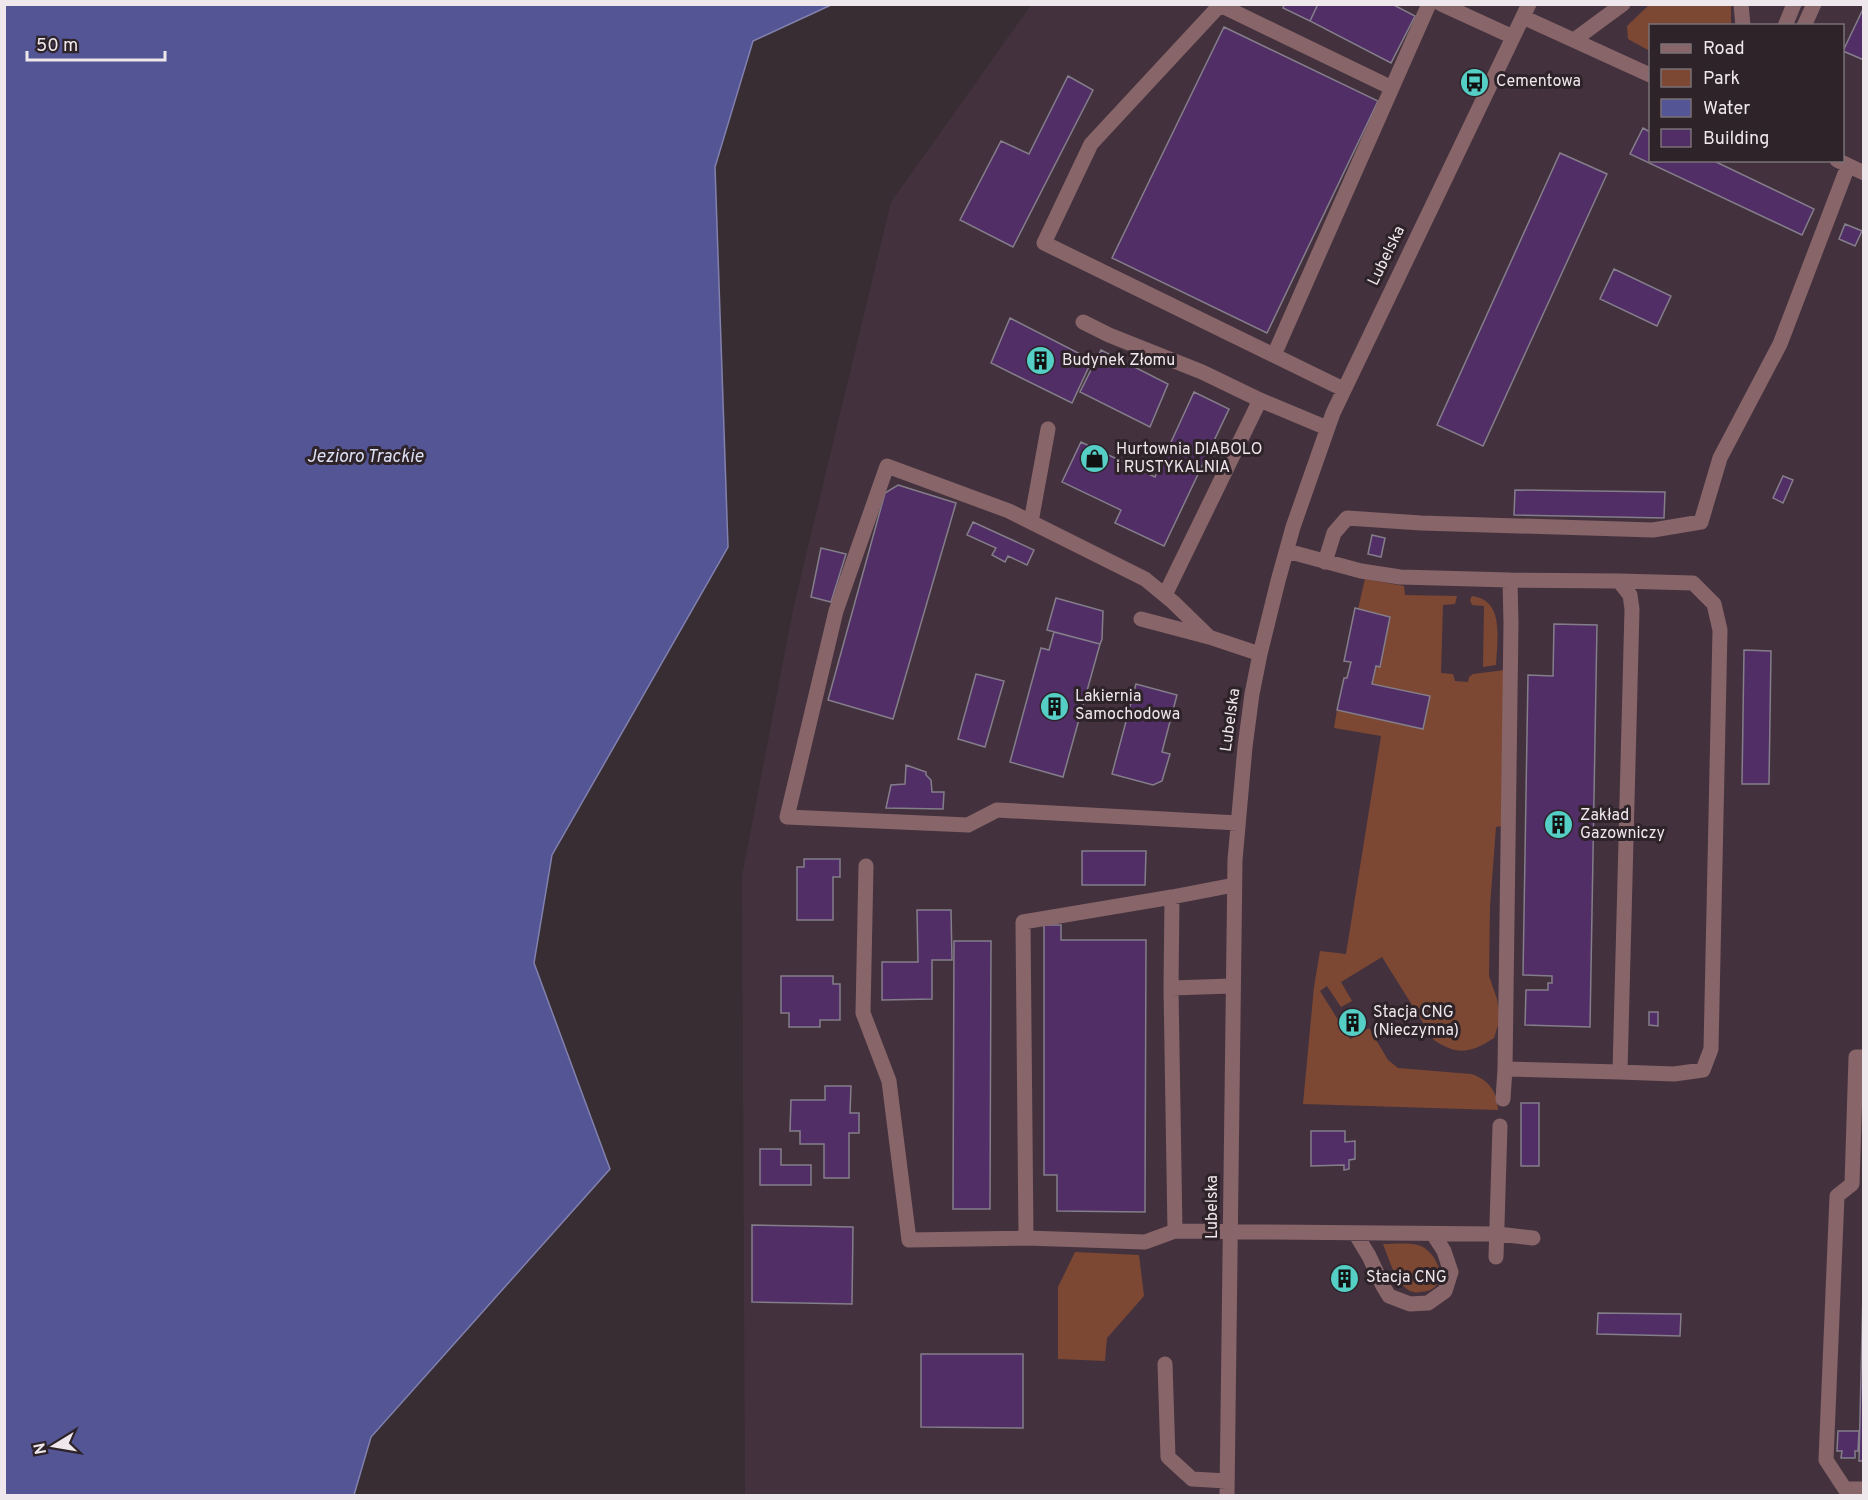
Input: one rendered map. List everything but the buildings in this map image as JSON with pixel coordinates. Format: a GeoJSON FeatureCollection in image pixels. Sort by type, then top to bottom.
{"type":"FeatureCollection","features":[{"type":"Feature","properties":{"kind":"street"},"geometry":{"type":"LineString","coordinates":[[1274,355],[1429,4]]}},
{"type":"Feature","properties":{"kind":"street"},"geometry":{"type":"LineString","coordinates":[[1441,4],[1513,37]]}},
{"type":"Feature","properties":{"kind":"street"},"geometry":{"type":"LineString","coordinates":[[1574,40],[1623,4]]}},
{"type":"Feature","properties":{"kind":"street"},"geometry":{"type":"LineString","coordinates":[[1741,4],[1743,24]]}},
{"type":"Feature","properties":{"kind":"street"},"geometry":{"type":"LineString","coordinates":[[1786,24],[1794,4]]}},
{"type":"Feature","properties":{"kind":"street"},"geometry":{"type":"LineString","coordinates":[[1805,24],[1814,4]]}},
{"type":"Feature","properties":{"kind":"street"},"geometry":{"type":"LineString","coordinates":[[1344,389],[1044,243],[1091,144],[1221,5],[1392,88]]}},
{"type":"Feature","properties":{"kind":"street"},"geometry":{"type":"LineString","coordinates":[[1526,11],[1574,40],[1649,75]]}},
{"type":"Feature","properties":{"kind":"street","name":"Lubelska"},"geometry":{"type":"LineString","coordinates":[[1227,1488],[1234,885],[1245,747],[1260,654],[1304,492],[1327,428],[1526,11]]}},
{"type":"Feature","properties":{"kind":"street"},"geometry":{"type":"LineString","coordinates":[[1326,562],[1334,533],[1347,518],[1421,523],[1653,530],[1701,522],[1720,458],[1780,344],[1843,163],[1863,173]]}},
{"type":"Feature","properties":{"kind":"street"},"geometry":{"type":"LineString","coordinates":[[1083,322],[1327,428]]}},
{"type":"Feature","properties":{"kind":"street"},"geometry":{"type":"LineString","coordinates":[[1165,595],[1260,400]]}},
{"type":"Feature","properties":{"kind":"street"},"geometry":{"type":"LineString","coordinates":[[1032,522],[1048,429]]}},
{"type":"Feature","properties":{"kind":"street"},"geometry":{"type":"LineString","coordinates":[[1209,637],[1145,579],[1009,511],[887,466],[836,611],[787,817],[968,825],[997,810],[1238,823]]}},
{"type":"Feature","properties":{"kind":"street"},"geometry":{"type":"LineString","coordinates":[[1287,551],[1361,571],[1400,577],[1693,583],[1714,604],[1719,630],[1711,1049],[1703,1070],[1674,1074],[1505,1069]]}},
{"type":"Feature","properties":{"kind":"street"},"geometry":{"type":"LineString","coordinates":[[1503,1099],[1510,580]]}},
{"type":"Feature","properties":{"kind":"street"},"geometry":{"type":"LineString","coordinates":[[1619,581],[1630,595],[1632,609],[1620,1072]]}},
{"type":"Feature","properties":{"kind":"street"},"geometry":{"type":"LineString","coordinates":[[1141,619],[1209,637],[1260,654]]}},
{"type":"Feature","properties":{"kind":"street"},"geometry":{"type":"LineString","coordinates":[[866,866],[862,1013],[889,1081],[909,1240],[1026,1238],[1145,1242],[1174,1231],[1498,1234],[1533,1238]]}},
{"type":"Feature","properties":{"kind":"street"},"geometry":{"type":"LineString","coordinates":[[1026,1238],[1023,922],[1234,885]]}},
{"type":"Feature","properties":{"kind":"street"},"geometry":{"type":"LineString","coordinates":[[1172,897],[1174,1231]]}},
{"type":"Feature","properties":{"kind":"street"},"geometry":{"type":"LineString","coordinates":[[1172,988],[1232,986]]}},
{"type":"Feature","properties":{"kind":"street"},"geometry":{"type":"LineString","coordinates":[[1863,1057],[1856,1057],[1858,1185],[1837,1196],[1826,1460],[1845,1489],[1863,1489]]}},
{"type":"Feature","properties":{"kind":"street"},"geometry":{"type":"LineString","coordinates":[[1496,1257],[1500,1126]]}},
{"type":"Feature","properties":{"kind":"street"},"geometry":{"type":"LineString","coordinates":[[1355,1233],[1389,1296],[1410,1304],[1428,1304],[1444,1291],[1451,1272],[1444,1251],[1433,1234]]}},
{"type":"Feature","properties":{"kind":"street"},"geometry":{"type":"LineString","coordinates":[[1165,1364],[1168,1457],[1192,1479],[1227,1488]]}},
{"type":"Feature","properties":{"kind":"shaded area"},"geometry":{"type":"Polygon","coordinates":[[[1031,5],[1863,5],[1863,1495],[745,1496],[742,876],[794,605],[891,202],[1031,5]]]}},
{"type":"Feature","properties":{"kind":"green space"},"geometry":{"type":"Polygon","coordinates":[[[1650,4],[1731,5],[1731,24],[1649,24],[1649,50],[1628,39],[1627,26],[1650,4]]]}},
{"type":"Feature","properties":{"kind":"green space"},"geometry":{"type":"Polygon","coordinates":[[[1365,579],[1404,586],[1405,595],[1457,596],[1455,604],[1443,605],[1441,673],[1453,674],[1455,681],[1468,682],[1469,677],[1473,674],[1505,670],[1502,826],[1496,827],[1490,906],[1489,976],[1497,999],[1500,1019],[1494,1038],[1478,1047],[1464,1051],[1442,1045],[1434,1040],[1382,957],[1341,982],[1352,1001],[1341,1007],[1327,986],[1320,991],[1350,1039],[1369,1028],[1388,1060],[1398,1068],[1477,1076],[1491,1087],[1498,1103],[1498,1110],[1303,1104],[1314,987],[1320,951],[1346,954],[1381,736],[1334,728],[1337,710],[1423,729],[1430,697],[1372,684],[1376,666],[1380,666],[1390,618],[1358,609],[1365,579]]]}},
{"type":"Feature","properties":{"kind":"green space"},"geometry":{"type":"Polygon","coordinates":[[[1472,596],[1483,599],[1494,613],[1498,633],[1496,665],[1483,667],[1484,606],[1472,605],[1470,600],[1472,596]]]}},
{"type":"Feature","properties":{"kind":"green space"},"geometry":{"type":"Polygon","coordinates":[[[1383,1244],[1412,1244],[1428,1251],[1434,1257],[1440,1272],[1436,1286],[1430,1290],[1418,1292],[1407,1289],[1395,1274],[1383,1244]]]}},
{"type":"Feature","properties":{"kind":"green space"},"geometry":{"type":"Polygon","coordinates":[[[1075,1252],[1139,1255],[1144,1296],[1107,1338],[1105,1361],[1058,1359],[1058,1287],[1075,1252]]]}},
{"type":"Feature","properties":{"kind":"water","name":"Jezioro Trackie"},"geometry":{"type":"Polygon","coordinates":[[[5,4],[831,5],[753,41],[715,167],[728,547],[552,855],[534,963],[610,1169],[371,1437],[354,1495],[5,1495],[5,4]]]}},
{"type":"Feature","properties":{"kind":"place","name":"Cementowa"},"geometry":{"type":"Point","coordinates":[1475,82]}},
{"type":"Feature","properties":{"kind":"place","name":"Budynek Złomu"},"geometry":{"type":"Point","coordinates":[1041,361]}},
{"type":"Feature","properties":{"kind":"place","name":"Hurtownia DIABOLO i RUSTYKALNIA"},"geometry":{"type":"Point","coordinates":[1095,459]}},
{"type":"Feature","properties":{"kind":"place","name":"Lakiernia Samochodowa"},"geometry":{"type":"Point","coordinates":[1054,706]}},
{"type":"Feature","properties":{"kind":"place","name":"Zakład Gazowniczy"},"geometry":{"type":"Point","coordinates":[1559,825]}},
{"type":"Feature","properties":{"kind":"place","name":"Stacja CNG (Nieczynna)"},"geometry":{"type":"Point","coordinates":[1352,1022]}},
{"type":"Feature","properties":{"kind":"place","name":"Stacja CNG"},"geometry":{"type":"Point","coordinates":[1345,1278]}}]}
